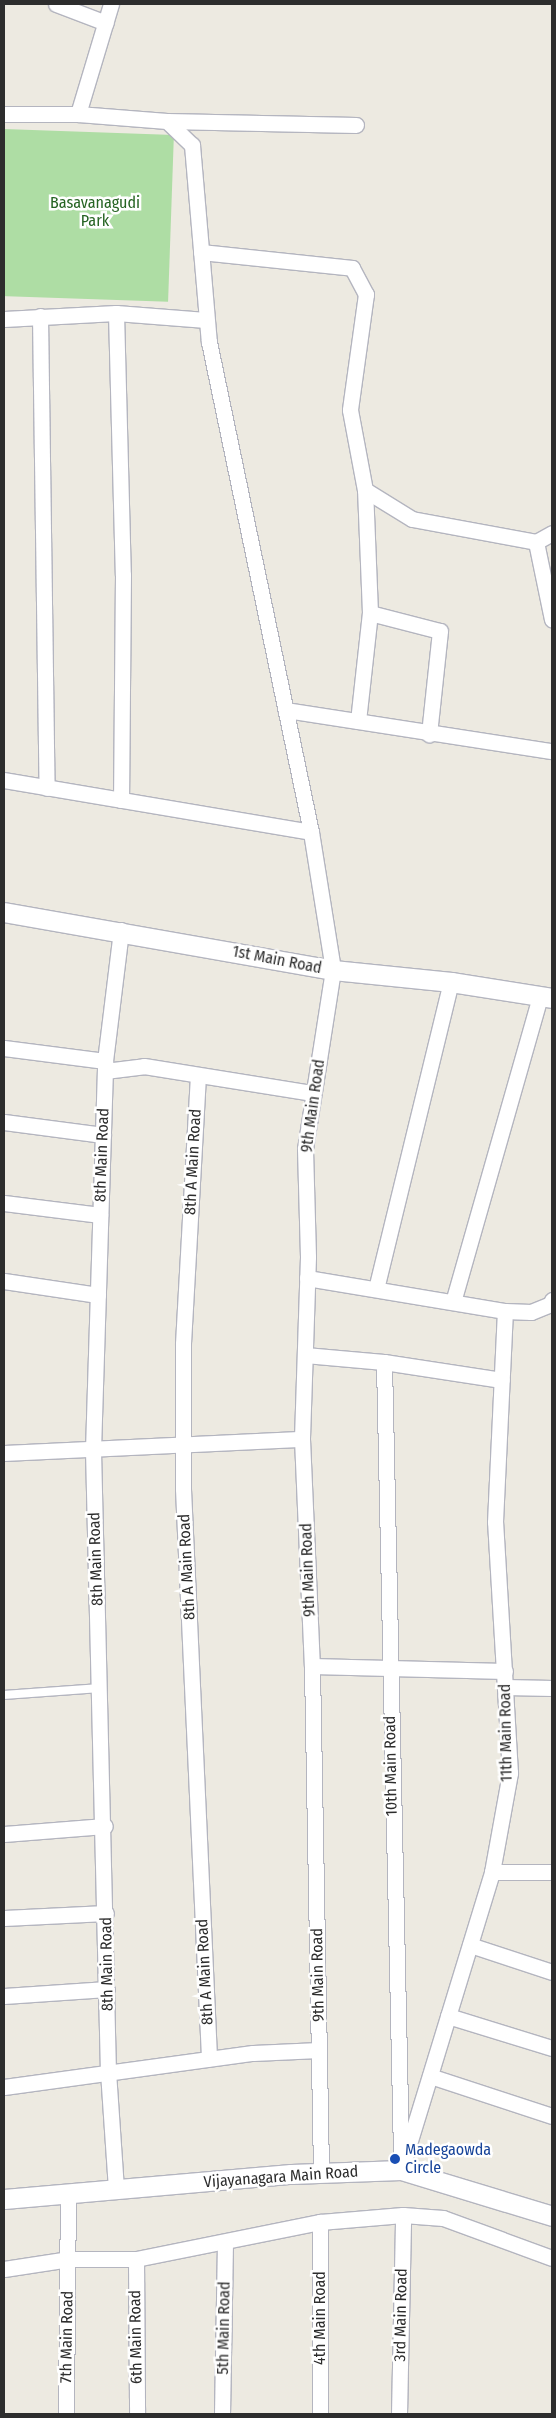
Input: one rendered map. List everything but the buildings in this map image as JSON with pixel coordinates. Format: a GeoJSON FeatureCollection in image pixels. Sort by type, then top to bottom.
{"type":"FeatureCollection","features":[{"type":"Feature","properties":{"kind":"street"},"geometry":{"type":"LineString","coordinates":[[56,4],[106,22]]}},
{"type":"Feature","properties":{"kind":"street"},"geometry":{"type":"LineString","coordinates":[[78,114],[111,4]]}},
{"type":"Feature","properties":{"kind":"street"},"geometry":{"type":"LineString","coordinates":[[4,114],[78,114],[167,121],[356,125]]}},
{"type":"Feature","properties":{"kind":"street","name":"9th Main Road"},"geometry":{"type":"LineString","coordinates":[[167,121],[192,145],[206,320],[312,832],[333,970],[305,1149],[307,1278],[302,1439],[312,1666],[321,2173]]}},
{"type":"Feature","properties":{"kind":"street"},"geometry":{"type":"LineString","coordinates":[[201,252],[352,268],[366,294],[350,410],[365,490],[370,613],[358,721]]}},
{"type":"Feature","properties":{"kind":"street"},"geometry":{"type":"LineString","coordinates":[[4,319],[116,313],[206,320]]}},
{"type":"Feature","properties":{"kind":"street"},"geometry":{"type":"LineString","coordinates":[[116,313],[123,575],[121,800]]}},
{"type":"Feature","properties":{"kind":"street"},"geometry":{"type":"LineString","coordinates":[[40,316],[47,788]]}},
{"type":"Feature","properties":{"kind":"street"},"geometry":{"type":"LineString","coordinates":[[365,490],[412,519],[536,542],[552,533]]}},
{"type":"Feature","properties":{"kind":"street"},"geometry":{"type":"LineString","coordinates":[[536,542],[548,577],[552,620]]}},
{"type":"Feature","properties":{"kind":"street"},"geometry":{"type":"LineString","coordinates":[[370,613],[440,631],[430,734]]}},
{"type":"Feature","properties":{"kind":"street"},"geometry":{"type":"LineString","coordinates":[[286,710],[430,734],[552,751]]}},
{"type":"Feature","properties":{"kind":"street"},"geometry":{"type":"LineString","coordinates":[[4,780],[312,832]]}},
{"type":"Feature","properties":{"kind":"street","name":"1st Main Road"},"geometry":{"type":"LineString","coordinates":[[4,912],[121,930],[333,970],[450,982],[546,997]]}},
{"type":"Feature","properties":{"kind":"street","name":"8th Main Road"},"geometry":{"type":"LineString","coordinates":[[116,2189],[108,2073],[105,1826],[92,1450],[105,1066],[121,930]]}},
{"type":"Feature","properties":{"kind":"street"},"geometry":{"type":"LineString","coordinates":[[376,1289],[450,982]]}},
{"type":"Feature","properties":{"kind":"street"},"geometry":{"type":"LineString","coordinates":[[453,1302],[546,997]]}},
{"type":"Feature","properties":{"kind":"street"},"geometry":{"type":"LineString","coordinates":[[4,1048],[105,1066],[144,1066],[314,1094]]}},
{"type":"Feature","properties":{"kind":"street","name":"8th A Main Road"},"geometry":{"type":"LineString","coordinates":[[198,1076],[183,1344],[183,1446],[209,2058]]}},
{"type":"Feature","properties":{"kind":"street"},"geometry":{"type":"LineString","coordinates":[[4,1122],[103,1135]]}},
{"type":"Feature","properties":{"kind":"street"},"geometry":{"type":"LineString","coordinates":[[4,1203],[100,1216]]}},
{"type":"Feature","properties":{"kind":"street"},"geometry":{"type":"LineString","coordinates":[[307,1278],[505,1311],[531,1312],[551,1304],[552,1300]]}},
{"type":"Feature","properties":{"kind":"street"},"geometry":{"type":"LineString","coordinates":[[4,1281],[98,1295]]}},
{"type":"Feature","properties":{"kind":"street","name":"11th Main Road"},"geometry":{"type":"LineString","coordinates":[[401,2170],[492,1872],[510,1773],[495,1522],[505,1311]]}},
{"type":"Feature","properties":{"kind":"street"},"geometry":{"type":"LineString","coordinates":[[305,1355],[384,1362],[502,1380]]}},
{"type":"Feature","properties":{"kind":"street","name":"10th Main Road"},"geometry":{"type":"LineString","coordinates":[[384,1362],[401,2170]]}},
{"type":"Feature","properties":{"kind":"street"},"geometry":{"type":"LineString","coordinates":[[4,1453],[302,1439]]}},
{"type":"Feature","properties":{"kind":"street"},"geometry":{"type":"LineString","coordinates":[[312,1666],[505,1671]]}},
{"type":"Feature","properties":{"kind":"street"},"geometry":{"type":"LineString","coordinates":[[505,1687],[552,1688]]}},
{"type":"Feature","properties":{"kind":"street"},"geometry":{"type":"LineString","coordinates":[[4,1834],[105,1826]]}},
{"type":"Feature","properties":{"kind":"street"},"geometry":{"type":"LineString","coordinates":[[492,1872],[552,1872]]}},
{"type":"Feature","properties":{"kind":"street"},"geometry":{"type":"LineString","coordinates":[[4,1918],[106,1913]]}},
{"type":"Feature","properties":{"kind":"street"},"geometry":{"type":"LineString","coordinates":[[470,1945],[552,1972]]}},
{"type":"Feature","properties":{"kind":"street"},"geometry":{"type":"LineString","coordinates":[[4,1996],[107,1989]]}},
{"type":"Feature","properties":{"kind":"street"},"geometry":{"type":"LineString","coordinates":[[448,2016],[552,2048]]}},
{"type":"Feature","properties":{"kind":"street"},"geometry":{"type":"LineString","coordinates":[[4,2087],[209,2058],[319,2050]]}},
{"type":"Feature","properties":{"kind":"street"},"geometry":{"type":"LineString","coordinates":[[430,2076],[552,2116]]}},
{"type":"Feature","properties":{"kind":"street","name":"Vijayanagara Main Road"},"geometry":{"type":"LineString","coordinates":[[4,2199],[68,2196],[116,2189],[321,2173],[401,2170],[552,2216]]}},
{"type":"Feature","properties":{"kind":"street","name":"7th Main Road"},"geometry":{"type":"LineString","coordinates":[[66,2414],[69,2260],[68,2196]]}},
{"type":"Feature","properties":{"kind":"street"},"geometry":{"type":"LineString","coordinates":[[4,2269],[69,2260],[136,2259],[320,2222],[403,2215],[443,2218],[552,2258]]}},
{"type":"Feature","properties":{"kind":"street","name":"3rd Main Road"},"geometry":{"type":"LineString","coordinates":[[399,2414],[403,2215]]}},
{"type":"Feature","properties":{"kind":"street","name":"4th Main Road"},"geometry":{"type":"LineString","coordinates":[[320,2222],[320,2414]]}},
{"type":"Feature","properties":{"kind":"street","name":"5th Main Road"},"geometry":{"type":"LineString","coordinates":[[222,2414],[225,2242]]}},
{"type":"Feature","properties":{"kind":"street","name":"6th Main Road"},"geometry":{"type":"LineString","coordinates":[[136,2259],[137,2414]]}},
{"type":"Feature","properties":{"kind":"lane"},"geometry":{"type":"LineString","coordinates":[[4,1695],[100,1688]]}},
{"type":"Feature","properties":{"kind":"green space","name":"Basavanagudi Park"},"geometry":{"type":"Polygon","coordinates":[[[4,129],[174,135],[168,302],[4,296],[4,129]]]}},
{"type":"Feature","properties":{"kind":"place","name":"Madegaowda Circle"},"geometry":{"type":"Point","coordinates":[395,2159]}}]}
